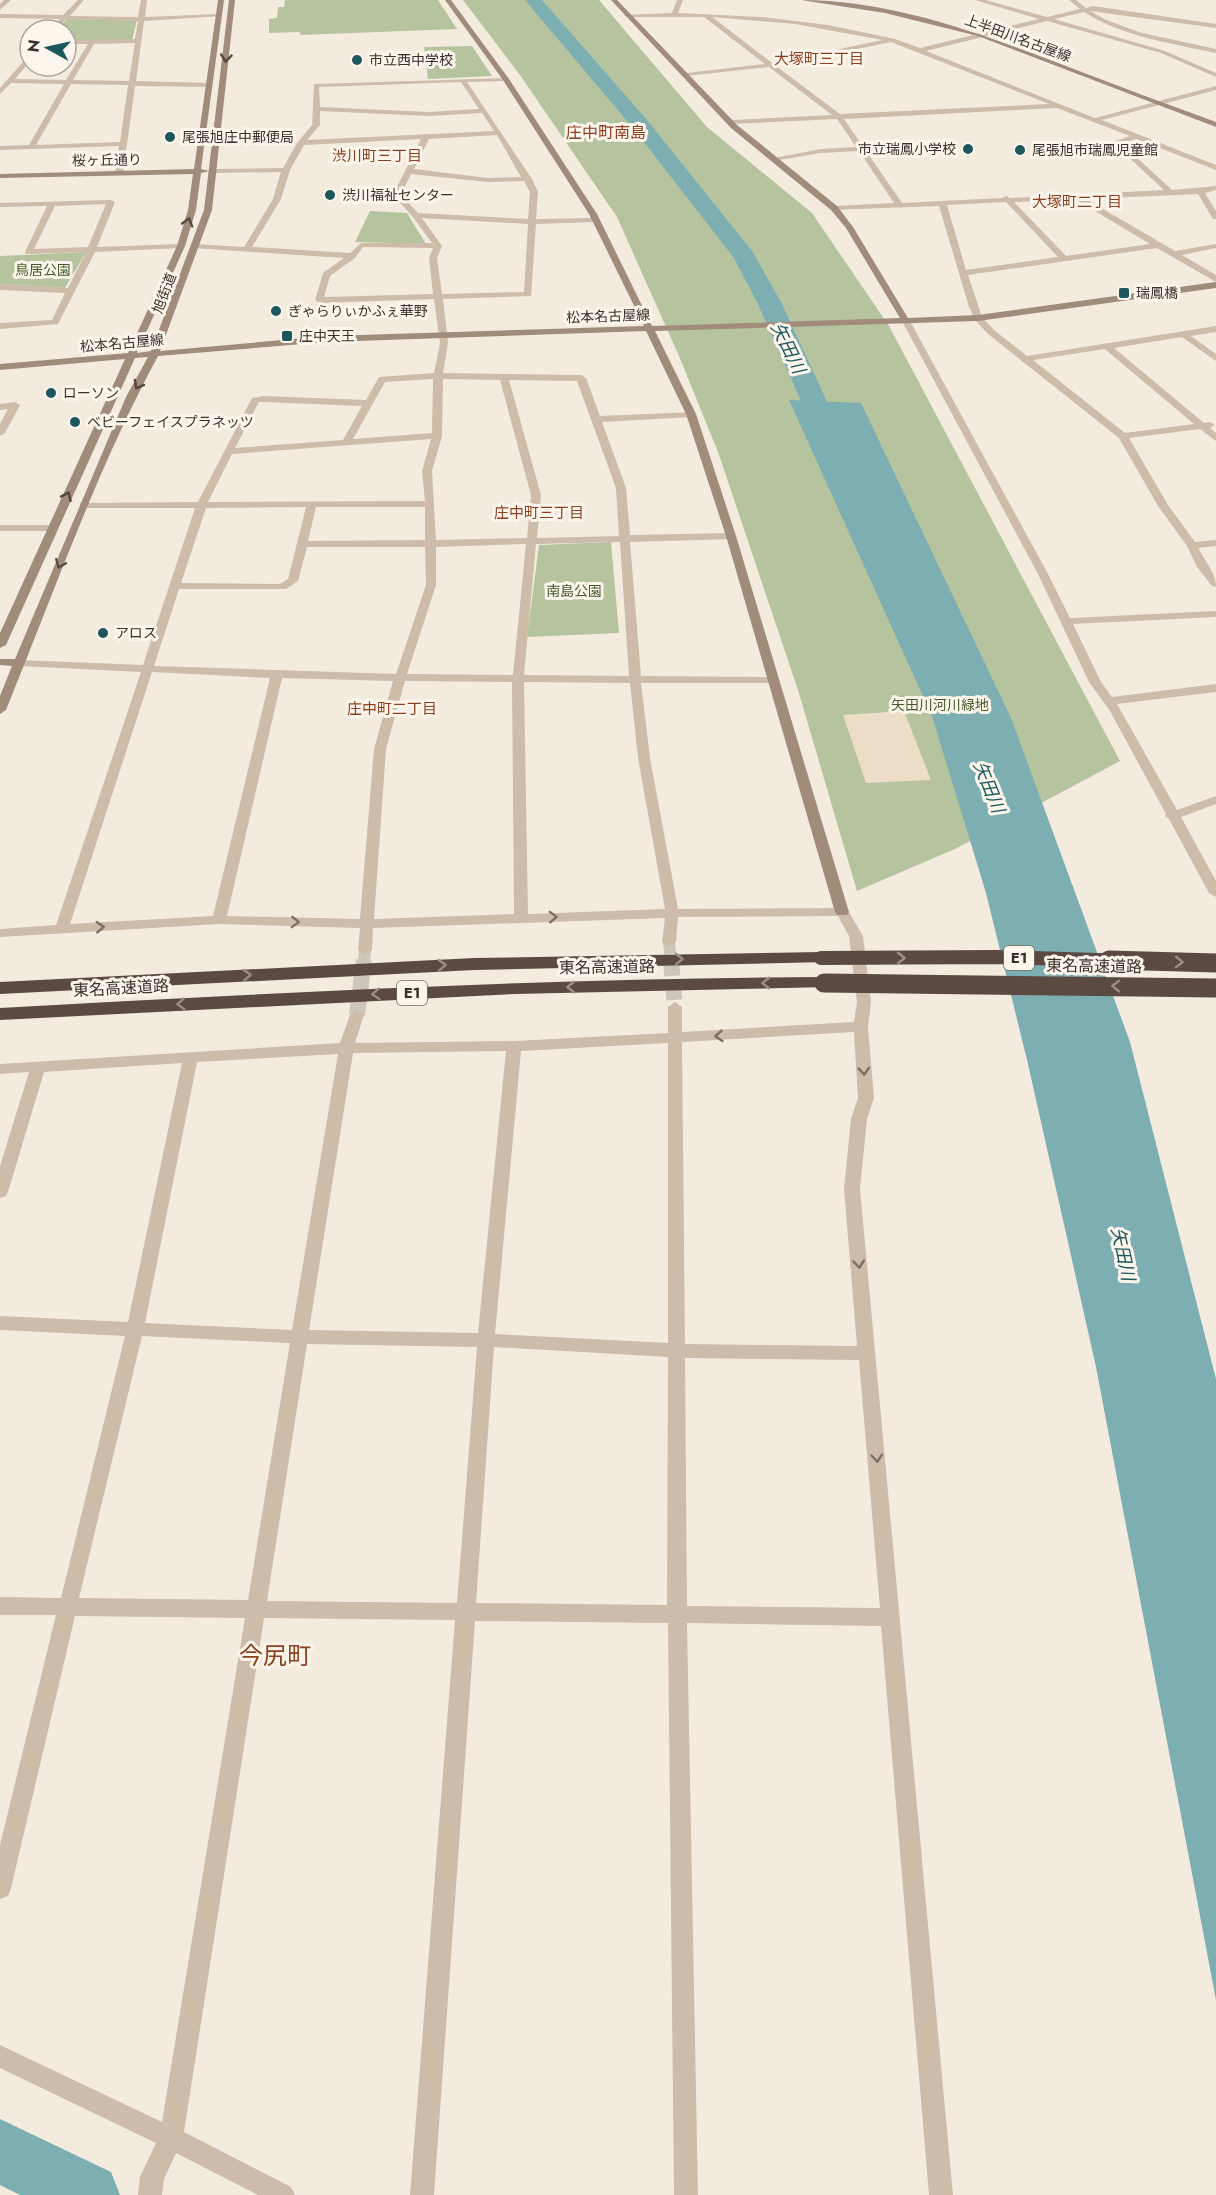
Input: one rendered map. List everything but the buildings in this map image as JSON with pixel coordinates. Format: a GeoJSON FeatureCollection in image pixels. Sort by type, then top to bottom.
{"type":"FeatureCollection","features":[{"type":"Feature","properties":{"kind":"highway","name":"東名高速道路"},"geometry":{"type":"LineString","coordinates":[[0,988],[474,964],[999,957],[1216,963]]}},
{"type":"Feature","properties":{"kind":"highway","name":"東名高速道路"},"geometry":{"type":"LineString","coordinates":[[0,1014],[469,990],[824,983],[1216,988]]}},
{"type":"Feature","properties":{"kind":"street"},"geometry":{"type":"LineString","coordinates":[[0,8],[8,0]]}},
{"type":"Feature","properties":{"kind":"street"},"geometry":{"type":"LineString","coordinates":[[65,17],[81,0]]}},
{"type":"Feature","properties":{"kind":"street"},"geometry":{"type":"LineString","coordinates":[[120,173],[144,0]]}},
{"type":"Feature","properties":{"kind":"street","name":"旭街道"},"geometry":{"type":"LineString","coordinates":[[0,645],[181,246],[192,210],[220,0]]}},
{"type":"Feature","properties":{"kind":"street","name":"旭街道"},"geometry":{"type":"LineString","coordinates":[[0,710],[84,505],[131,397],[155,353],[210,204],[232,0]]}},
{"type":"Feature","properties":{"kind":"street"},"geometry":{"type":"LineString","coordinates":[[448,0],[506,79],[596,220],[691,414],[731,536],[842,912],[856,936],[864,1002],[861,1027],[866,1098],[859,1119],[852,1189],[941,2195]]}},
{"type":"Feature","properties":{"kind":"street"},"geometry":{"type":"LineString","coordinates":[[615,0],[734,126],[834,208],[849,227],[906,321],[1067,621],[1095,682],[1108,701],[1216,893]]}},
{"type":"Feature","properties":{"kind":"street"},"geometry":{"type":"LineString","coordinates":[[674,15],[680,0]]}},
{"type":"Feature","properties":{"kind":"street","name":"上半田川名古屋線"},"geometry":{"type":"LineString","coordinates":[[804,0],[885,11],[980,35],[1216,121]]}},
{"type":"Feature","properties":{"kind":"street","name":"上半田川名古屋線"},"geometry":{"type":"LineString","coordinates":[[827,0],[910,13],[989,33],[1216,125]]}},
{"type":"Feature","properties":{"kind":"street"},"geometry":{"type":"LineString","coordinates":[[862,4],[870,0]]}},
{"type":"Feature","properties":{"kind":"street"},"geometry":{"type":"LineString","coordinates":[[978,0],[1163,52],[1216,75]]}},
{"type":"Feature","properties":{"kind":"street"},"geometry":{"type":"LineString","coordinates":[[999,0],[1004,6]]}},
{"type":"Feature","properties":{"kind":"street"},"geometry":{"type":"LineString","coordinates":[[1072,0],[1081,9],[1115,27],[1216,51]]}},
{"type":"Feature","properties":{"kind":"street"},"geometry":{"type":"LineString","coordinates":[[921,50],[1081,9],[1093,8],[1216,26]]}},
{"type":"Feature","properties":{"kind":"street"},"geometry":{"type":"LineString","coordinates":[[627,15],[706,16],[840,28],[893,40],[1216,168]]}},
{"type":"Feature","properties":{"kind":"street"},"geometry":{"type":"LineString","coordinates":[[0,16],[141,19],[219,16]]}},
{"type":"Feature","properties":{"kind":"street"},"geometry":{"type":"LineString","coordinates":[[706,16],[838,117],[899,204]]}},
{"type":"Feature","properties":{"kind":"street"},"geometry":{"type":"LineString","coordinates":[[687,75],[771,65],[893,40]]}},
{"type":"Feature","properties":{"kind":"street"},"geometry":{"type":"LineString","coordinates":[[78,42],[138,41]]}},
{"type":"Feature","properties":{"kind":"street"},"geometry":{"type":"LineString","coordinates":[[31,147],[92,42]]}},
{"type":"Feature","properties":{"kind":"street"},"geometry":{"type":"LineString","coordinates":[[1202,69],[1216,67]]}},
{"type":"Feature","properties":{"kind":"street"},"geometry":{"type":"LineString","coordinates":[[0,92],[18,71]]}},
{"type":"Feature","properties":{"kind":"street"},"geometry":{"type":"LineString","coordinates":[[247,249],[277,199],[286,170],[301,143],[316,125],[316,86],[506,79]]}},
{"type":"Feature","properties":{"kind":"street"},"geometry":{"type":"LineString","coordinates":[[10,81],[210,85]]}},
{"type":"Feature","properties":{"kind":"street"},"geometry":{"type":"LineString","coordinates":[[438,246],[361,246],[352,256],[326,275],[319,300],[528,294],[534,192],[499,133],[482,111],[464,81]]}},
{"type":"Feature","properties":{"kind":"street"},"geometry":{"type":"LineString","coordinates":[[1094,120],[1216,88]]}},
{"type":"Feature","properties":{"kind":"street"},"geometry":{"type":"LineString","coordinates":[[732,122],[1061,106]]}},
{"type":"Feature","properties":{"kind":"street"},"geometry":{"type":"LineString","coordinates":[[316,109],[429,114],[482,111]]}},
{"type":"Feature","properties":{"kind":"street"},"geometry":{"type":"LineString","coordinates":[[301,143],[499,133]]}},
{"type":"Feature","properties":{"kind":"street"},"geometry":{"type":"LineString","coordinates":[[426,136],[397,195],[416,214],[438,246]]}},
{"type":"Feature","properties":{"kind":"street"},"geometry":{"type":"LineString","coordinates":[[1137,137],[1116,142],[1170,192]]}},
{"type":"Feature","properties":{"kind":"street"},"geometry":{"type":"LineString","coordinates":[[0,148],[124,144]]}},
{"type":"Feature","properties":{"kind":"street"},"geometry":{"type":"LineString","coordinates":[[773,159],[821,151],[861,149]]}},
{"type":"Feature","properties":{"kind":"street"},"geometry":{"type":"LineString","coordinates":[[214,171],[286,170]]}},
{"type":"Feature","properties":{"kind":"street","name":"桜ヶ丘通り"},"geometry":{"type":"LineString","coordinates":[[0,176],[214,171]]}},
{"type":"Feature","properties":{"kind":"street"},"geometry":{"type":"LineString","coordinates":[[408,171],[488,180],[528,179]]}},
{"type":"Feature","properties":{"kind":"street"},"geometry":{"type":"LineString","coordinates":[[834,208],[1006,198],[1200,191],[1216,188]]}},
{"type":"Feature","properties":{"kind":"street"},"geometry":{"type":"LineString","coordinates":[[1200,191],[1216,217]]}},
{"type":"Feature","properties":{"kind":"street"},"geometry":{"type":"LineString","coordinates":[[1077,197],[1216,279]]}},
{"type":"Feature","properties":{"kind":"street"},"geometry":{"type":"LineString","coordinates":[[1006,198],[1063,258]]}},
{"type":"Feature","properties":{"kind":"street"},"geometry":{"type":"LineString","coordinates":[[0,206],[111,202],[91,251],[55,322],[0,326]]}},
{"type":"Feature","properties":{"kind":"street"},"geometry":{"type":"LineString","coordinates":[[942,202],[978,318],[1025,359],[1123,436],[1163,506],[1192,546],[1202,567],[1216,584]]}},
{"type":"Feature","properties":{"kind":"street"},"geometry":{"type":"LineString","coordinates":[[52,204],[29,252],[181,246]]}},
{"type":"Feature","properties":{"kind":"street"},"geometry":{"type":"LineString","coordinates":[[416,214],[531,222],[596,220]]}},
{"type":"Feature","properties":{"kind":"street"},"geometry":{"type":"LineString","coordinates":[[965,273],[1159,245]]}},
{"type":"Feature","properties":{"kind":"street"},"geometry":{"type":"LineString","coordinates":[[196,246],[352,256]]}},
{"type":"Feature","properties":{"kind":"street"},"geometry":{"type":"LineString","coordinates":[[365,950],[380,749],[400,678],[431,585],[430,504],[427,471],[437,436],[438,376],[444,343],[441,335],[433,258],[438,246]]}},
{"type":"Feature","properties":{"kind":"street"},"geometry":{"type":"LineString","coordinates":[[1175,255],[1216,246]]}},
{"type":"Feature","properties":{"kind":"street","name":"松本名古屋線"},"geometry":{"type":"LineString","coordinates":[[0,367],[318,339],[978,318],[1216,285]]}},
{"type":"Feature","properties":{"kind":"street"},"geometry":{"type":"LineString","coordinates":[[0,288],[69,291]]}},
{"type":"Feature","properties":{"kind":"street"},"geometry":{"type":"LineString","coordinates":[[1025,359],[1109,348],[1216,329]]}},
{"type":"Feature","properties":{"kind":"street"},"geometry":{"type":"LineString","coordinates":[[1185,334],[1216,358]]}},
{"type":"Feature","properties":{"kind":"street"},"geometry":{"type":"LineString","coordinates":[[1109,348],[1216,438]]}},
{"type":"Feature","properties":{"kind":"street"},"geometry":{"type":"LineString","coordinates":[[347,442],[382,379],[438,376],[581,378],[621,488],[635,679],[644,758],[672,913],[669,942]]}},
{"type":"Feature","properties":{"kind":"street"},"geometry":{"type":"LineString","coordinates":[[504,377],[536,495],[518,678],[521,918]]}},
{"type":"Feature","properties":{"kind":"street"},"geometry":{"type":"LineString","coordinates":[[62,929],[202,503],[255,400],[369,403]]}},
{"type":"Feature","properties":{"kind":"street"},"geometry":{"type":"LineString","coordinates":[[0,406],[15,405],[0,433]]}},
{"type":"Feature","properties":{"kind":"street"},"geometry":{"type":"LineString","coordinates":[[597,419],[691,414]]}},
{"type":"Feature","properties":{"kind":"street"},"geometry":{"type":"LineString","coordinates":[[1123,436],[1216,423]]}},
{"type":"Feature","properties":{"kind":"street"},"geometry":{"type":"LineString","coordinates":[[229,451],[437,436]]}},
{"type":"Feature","properties":{"kind":"street"},"geometry":{"type":"LineString","coordinates":[[173,586],[282,587],[292,581],[312,504]]}},
{"type":"Feature","properties":{"kind":"street"},"geometry":{"type":"LineString","coordinates":[[84,505],[430,504]]}},
{"type":"Feature","properties":{"kind":"street"},"geometry":{"type":"LineString","coordinates":[[0,528],[52,528]]}},
{"type":"Feature","properties":{"kind":"street"},"geometry":{"type":"LineString","coordinates":[[302,544],[532,542],[731,536]]}},
{"type":"Feature","properties":{"kind":"street"},"geometry":{"type":"LineString","coordinates":[[1192,546],[1216,543]]}},
{"type":"Feature","properties":{"kind":"street"},"geometry":{"type":"LineString","coordinates":[[1067,621],[1216,614]]}},
{"type":"Feature","properties":{"kind":"street"},"geometry":{"type":"LineString","coordinates":[[0,662],[332,677],[774,680]]}},
{"type":"Feature","properties":{"kind":"street"},"geometry":{"type":"LineString","coordinates":[[219,920],[277,673]]}},
{"type":"Feature","properties":{"kind":"street"},"geometry":{"type":"LineString","coordinates":[[1108,701],[1216,688]]}},
{"type":"Feature","properties":{"kind":"street"},"geometry":{"type":"LineString","coordinates":[[1171,816],[1216,800]]}},
{"type":"Feature","properties":{"kind":"street"},"geometry":{"type":"LineString","coordinates":[[0,933],[219,920],[367,924],[672,913],[842,912]]}},
{"type":"Feature","properties":{"kind":"street"},"geometry":{"type":"LineString","coordinates":[[675,1006],[678,1351],[677,1613],[686,2195]]}},
{"type":"Feature","properties":{"kind":"street"},"geometry":{"type":"LineString","coordinates":[[151,2186],[171,2138],[298,1337],[346,1048],[357,1015]]}},
{"type":"Feature","properties":{"kind":"street"},"geometry":{"type":"LineString","coordinates":[[0,1069],[346,1048],[514,1046],[861,1027]]}},
{"type":"Feature","properties":{"kind":"street"},"geometry":{"type":"LineString","coordinates":[[422,2195],[486,1340],[514,1046]]}},
{"type":"Feature","properties":{"kind":"street"},"geometry":{"type":"LineString","coordinates":[[0,1888],[135,1329],[190,1059]]}},
{"type":"Feature","properties":{"kind":"street"},"geometry":{"type":"LineString","coordinates":[[0,1192],[38,1066]]}},
{"type":"Feature","properties":{"kind":"street"},"geometry":{"type":"LineString","coordinates":[[0,1323],[298,1337],[486,1340],[678,1351],[868,1353]]}},
{"type":"Feature","properties":{"kind":"street"},"geometry":{"type":"LineString","coordinates":[[0,1606],[890,1617]]}},
{"type":"Feature","properties":{"kind":"street"},"geometry":{"type":"LineString","coordinates":[[0,2056],[283,2195]]}},
{"type":"Feature","properties":{"kind":"green space"},"geometry":{"type":"Polygon","coordinates":[[[285,0],[438,0],[457,29],[300,35],[300,32],[269,33],[269,19],[277,18],[278,7],[284,7],[285,0]]]}},
{"type":"Feature","properties":{"kind":"green space","name":"矢田川河川緑地"},"geometry":{"type":"Polygon","coordinates":[[[463,0],[599,0],[707,127],[812,213],[889,326],[1120,761],[957,848],[857,891],[798,690],[718,452],[679,356],[617,217],[520,75],[463,0]]]}},
{"type":"Feature","properties":{"kind":"green space"},"geometry":{"type":"Polygon","coordinates":[[[78,19],[137,20],[132,40],[78,40],[78,19]]]}},
{"type":"Feature","properties":{"kind":"green space"},"geometry":{"type":"Polygon","coordinates":[[[472,46],[492,76],[428,79],[424,47],[472,46]]]}},
{"type":"Feature","properties":{"kind":"green space"},"geometry":{"type":"Polygon","coordinates":[[[370,211],[407,213],[426,244],[355,242],[370,211]]]}},
{"type":"Feature","properties":{"kind":"green space","name":"鳥居公園"},"geometry":{"type":"Polygon","coordinates":[[[86,252],[65,288],[0,284],[0,256],[86,252]]]}},
{"type":"Feature","properties":{"kind":"green space","name":"南島公園"},"geometry":{"type":"Polygon","coordinates":[[[611,542],[619,633],[527,637],[539,545],[611,542]]]}},
{"type":"Feature","properties":{"kind":"shaded area"},"geometry":{"type":"Polygon","coordinates":[[[904,711],[931,780],[866,783],[843,715],[904,711]]]}},
{"type":"Feature","properties":{"kind":"water"},"geometry":{"type":"Polygon","coordinates":[[[789,400],[861,403],[1011,718],[1130,1042],[1216,1379],[1216,2000],[1096,1367],[1028,1064],[986,893],[932,716],[789,400]]]}},
{"type":"Feature","properties":{"kind":"waterway","name":"矢田川"},"geometry":{"type":"LineString","coordinates":[[533,0],[640,124],[744,256],[769,302],[827,430],[840,450]]}},
{"type":"Feature","properties":{"kind":"waterway"},"geometry":{"type":"LineString","coordinates":[[0,2151],[88,2195]]}},
{"type":"Feature","properties":{"kind":"tunnel"},"geometry":{"type":"LineString","coordinates":[[669,942],[671,962]]}},
{"type":"Feature","properties":{"kind":"tunnel"},"geometry":{"type":"LineString","coordinates":[[364,962],[365,950]]}},
{"type":"Feature","properties":{"kind":"tunnel"},"geometry":{"type":"LineString","coordinates":[[357,1015],[364,960]]}},
{"type":"Feature","properties":{"kind":"tunnel"},"geometry":{"type":"LineString","coordinates":[[671,960],[675,1007]]}},
{"type":"Feature","properties":{"kind":"place","name":"市立西中学校"},"geometry":{"type":"Point","coordinates":[357,60]}},
{"type":"Feature","properties":{"kind":"place","name":"尾張旭庄中郵便局"},"geometry":{"type":"Point","coordinates":[170,137]}},
{"type":"Feature","properties":{"kind":"place","name":"市立瑞鳳小学校"},"geometry":{"type":"Point","coordinates":[968,149]}},
{"type":"Feature","properties":{"kind":"place","name":"尾張旭市瑞鳳児童館"},"geometry":{"type":"Point","coordinates":[1020,150]}},
{"type":"Feature","properties":{"kind":"place","name":"渋川福祉センター"},"geometry":{"type":"Point","coordinates":[330,195]}},
{"type":"Feature","properties":{"kind":"place","name":"瑞鳳橋"},"geometry":{"type":"Point","coordinates":[1124,293]}},
{"type":"Feature","properties":{"kind":"place","name":"ぎゃらりぃかふぇ華野"},"geometry":{"type":"Point","coordinates":[276,311]}},
{"type":"Feature","properties":{"kind":"place","name":"庄中天王"},"geometry":{"type":"Point","coordinates":[287,336]}},
{"type":"Feature","properties":{"kind":"place","name":"ローソン"},"geometry":{"type":"Point","coordinates":[51,393]}},
{"type":"Feature","properties":{"kind":"place","name":"ベビーフェイスプラネッツ"},"geometry":{"type":"Point","coordinates":[75,422]}},
{"type":"Feature","properties":{"kind":"place","name":"アロス"},"geometry":{"type":"Point","coordinates":[103,633]}},
{"type":"Feature","properties":{"kind":"district","name":"大塚町三丁目"},"geometry":{"type":"Point","coordinates":[819,59]}},
{"type":"Feature","properties":{"kind":"district","name":"庄中町南島"},"geometry":{"type":"Point","coordinates":[606,132]}},
{"type":"Feature","properties":{"kind":"district","name":"渋川町三丁目"},"geometry":{"type":"Point","coordinates":[377,156]}},
{"type":"Feature","properties":{"kind":"district","name":"大塚町二丁目"},"geometry":{"type":"Point","coordinates":[1077,202]}},
{"type":"Feature","properties":{"kind":"district","name":"庄中町三丁目"},"geometry":{"type":"Point","coordinates":[539,513]}},
{"type":"Feature","properties":{"kind":"district","name":"庄中町二丁目"},"geometry":{"type":"Point","coordinates":[392,709]}},
{"type":"Feature","properties":{"kind":"district","name":"今尻町"},"geometry":{"type":"Point","coordinates":[275,1655]}}]}
